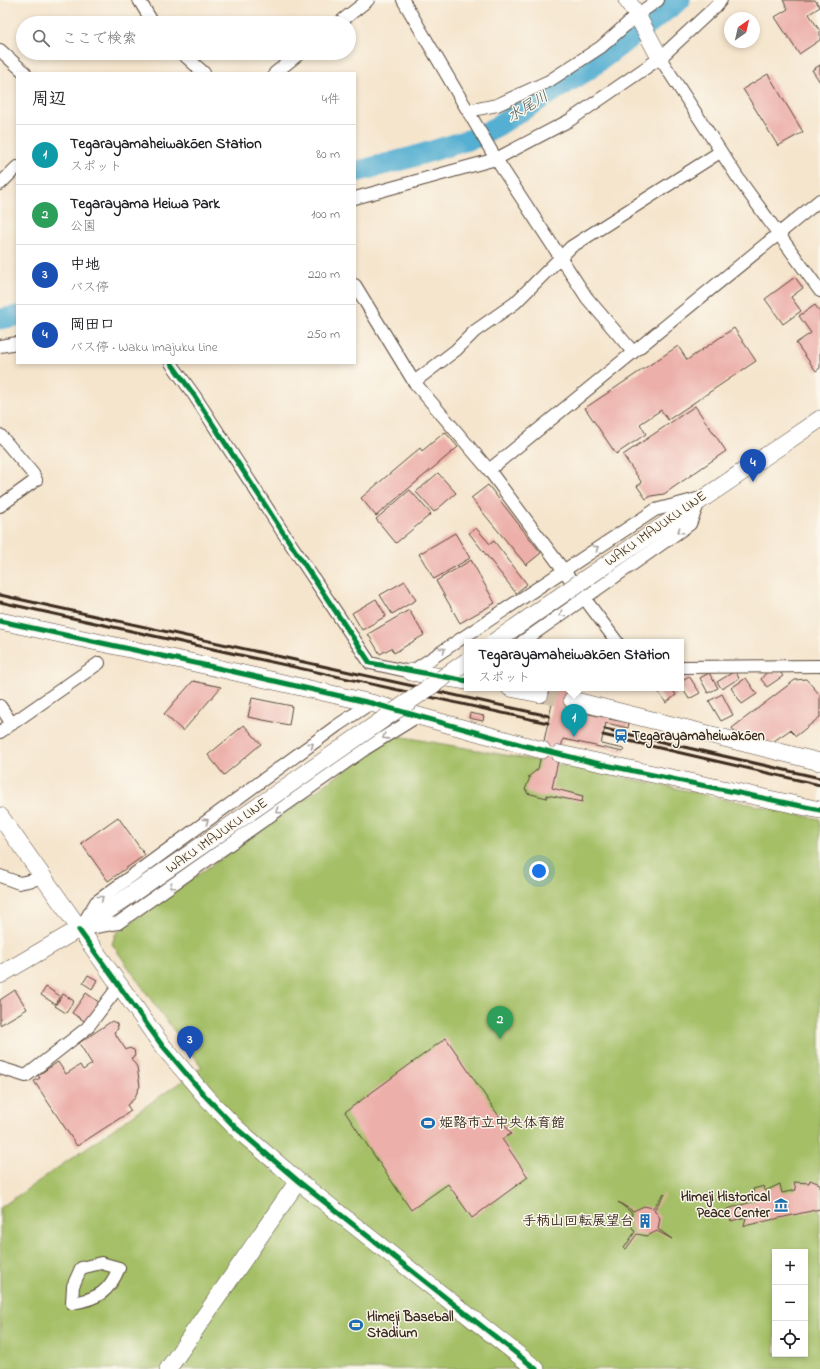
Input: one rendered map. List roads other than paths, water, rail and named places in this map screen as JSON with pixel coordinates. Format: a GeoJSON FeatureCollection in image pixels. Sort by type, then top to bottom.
{"type":"FeatureCollection","features":[{"type":"Feature","properties":{"kind":"street"},"geometry":{"type":"LineString","coordinates":[[139,0],[149,16]]}},
{"type":"Feature","properties":{"kind":"street"},"geometry":{"type":"LineString","coordinates":[[348,16],[368,0]]}},
{"type":"Feature","properties":{"kind":"street"},"geometry":{"type":"LineString","coordinates":[[403,0],[496,159],[561,256],[587,298],[633,352]]}},
{"type":"Feature","properties":{"kind":"street"},"geometry":{"type":"LineString","coordinates":[[627,0],[637,15],[660,58],[720,152],[778,234],[815,274],[820,290]]}},
{"type":"Feature","properties":{"kind":"street"},"geometry":{"type":"LineString","coordinates":[[468,111],[497,104],[548,81],[601,47],[637,15],[658,0]]}},
{"type":"Feature","properties":{"kind":"street"},"geometry":{"type":"LineString","coordinates":[[356,198],[496,159],[570,120],[660,58],[721,0]]}},
{"type":"Feature","properties":{"kind":"street"},"geometry":{"type":"LineString","coordinates":[[0,50],[24,72]]}},
{"type":"Feature","properties":{"kind":"street"},"geometry":{"type":"LineString","coordinates":[[190,60],[203,72]]}},
{"type":"Feature","properties":{"kind":"street"},"geometry":{"type":"LineString","coordinates":[[276,72],[291,60]]}},
{"type":"Feature","properties":{"kind":"street"},"geometry":{"type":"LineString","coordinates":[[414,382],[456,350],[475,331],[515,303],[561,256],[571,248],[720,152]]}},
{"type":"Feature","properties":{"kind":"street"},"geometry":{"type":"LineString","coordinates":[[0,184],[16,169]]}},
{"type":"Feature","properties":{"kind":"street"},"geometry":{"type":"LineString","coordinates":[[488,470],[820,200]]}},
{"type":"Feature","properties":{"kind":"street"},"geometry":{"type":"LineString","coordinates":[[356,287],[414,382],[488,470],[581,590],[615,639]]}},
{"type":"Feature","properties":{"kind":"street"},"geometry":{"type":"LineString","coordinates":[[0,346],[16,343]]}},
{"type":"Feature","properties":{"kind":"street"},"geometry":{"type":"LineString","coordinates":[[172,364],[194,395],[283,534],[370,663],[411,672],[464,680]]}},
{"type":"Feature","properties":{"kind":"street","name":"WAKU IMAJUKU LINE"},"geometry":{"type":"LineString","coordinates":[[499,639],[581,590],[700,499],[820,419]]}},
{"type":"Feature","properties":{"kind":"street"},"geometry":{"type":"LineString","coordinates":[[0,435],[33,474],[36,480],[0,506]]}},
{"type":"Feature","properties":{"kind":"street"},"geometry":{"type":"LineString","coordinates":[[411,672],[655,510],[700,499]]}},
{"type":"Feature","properties":{"kind":"street"},"geometry":{"type":"LineString","coordinates":[[525,639],[581,590]]}},
{"type":"Feature","properties":{"kind":"street"},"geometry":{"type":"LineString","coordinates":[[0,621],[213,666],[371,703],[542,750]]}},
{"type":"Feature","properties":{"kind":"street"},"geometry":{"type":"LineString","coordinates":[[0,732],[99,663]]}},
{"type":"Feature","properties":{"kind":"street","name":"WAKU IMAJUKU LINE"},"geometry":{"type":"LineString","coordinates":[[0,975],[79,930],[464,663]]}},
{"type":"Feature","properties":{"kind":"street"},"geometry":{"type":"LineString","coordinates":[[684,667],[820,666]]}},
{"type":"Feature","properties":{"kind":"street"},"geometry":{"type":"LineString","coordinates":[[525,691],[540,694]]}},
{"type":"Feature","properties":{"kind":"street"},"geometry":{"type":"LineString","coordinates":[[572,700],[820,762]]}},
{"type":"Feature","properties":{"kind":"street"},"geometry":{"type":"LineString","coordinates":[[79,930],[96,902],[338,725],[371,703]]}},
{"type":"Feature","properties":{"kind":"street"},"geometry":{"type":"LineString","coordinates":[[0,706],[12,724]]}},
{"type":"Feature","properties":{"kind":"street"},"geometry":{"type":"LineString","coordinates":[[79,930],[118,923],[365,749],[418,716]]}},
{"type":"Feature","properties":{"kind":"street"},"geometry":{"type":"LineString","coordinates":[[560,754],[820,810]]}},
{"type":"Feature","properties":{"kind":"street"},"geometry":{"type":"LineString","coordinates":[[0,816],[79,930],[161,1044],[206,1097],[236,1128],[298,1181],[536,1369]]}},
{"type":"Feature","properties":{"kind":"street"},"geometry":{"type":"LineString","coordinates":[[1,878],[19,883],[43,878]]}},
{"type":"Feature","properties":{"kind":"street"},"geometry":{"type":"LineString","coordinates":[[0,1068],[26,1076],[87,1028],[120,986]]}},
{"type":"Feature","properties":{"kind":"street"},"geometry":{"type":"LineString","coordinates":[[168,1369],[298,1181]]}},
{"type":"Feature","properties":{"kind":"waterway","name":"水尾川"},"geometry":{"type":"LineString","coordinates":[[356,172],[409,158],[481,136],[588,70],[680,0]]}},
{"type":"Feature","properties":{"kind":"waterway","name":"水尾川"},"geometry":{"type":"LineString","coordinates":[[0,319],[16,316]]}},
{"type":"Feature","properties":{"kind":"tunnel"},"geometry":{"type":"LineString","coordinates":[[540,694],[572,700]]}},
{"type":"Feature","properties":{"kind":"railway"},"geometry":{"type":"LineString","coordinates":[[0,595],[549,716]]}},
{"type":"Feature","properties":{"kind":"railway"},"geometry":{"type":"LineString","coordinates":[[0,602],[548,723]]}},
{"type":"Feature","properties":{"kind":"railway"},"geometry":{"type":"LineString","coordinates":[[605,729],[820,778]]}},
{"type":"Feature","properties":{"kind":"railway"},"geometry":{"type":"LineString","coordinates":[[603,735],[820,785]]}},
{"type":"Feature","properties":{"kind":"place","name":"岡田口"},"geometry":{"type":"Point","coordinates":[753,482]}},
{"type":"Feature","properties":{"kind":"place","name":"Tegarayamaheiwakōen"},"geometry":{"type":"Point","coordinates":[621,736]}},
{"type":"Feature","properties":{"kind":"place","name":"Tegarayamaheiwakōen Station"},"geometry":{"type":"Point","coordinates":[574,737]}},
{"type":"Feature","properties":{"kind":"place","name":"Tegarayama Heiwa Park"},"geometry":{"type":"Point","coordinates":[500,1039]}},
{"type":"Feature","properties":{"kind":"place","name":"中地"},"geometry":{"type":"Point","coordinates":[190,1059]}},
{"type":"Feature","properties":{"kind":"place","name":"姫路市立中央体育館"},"geometry":{"type":"Point","coordinates":[428,1123]}},
{"type":"Feature","properties":{"kind":"place","name":"Himeji Historical Peace Center"},"geometry":{"type":"Point","coordinates":[781,1205]}},
{"type":"Feature","properties":{"kind":"place","name":"手柄山回転展望台"},"geometry":{"type":"Point","coordinates":[645,1221]}},
{"type":"Feature","properties":{"kind":"place","name":"Himeji Baseball Stadium"},"geometry":{"type":"Point","coordinates":[356,1325]}}]}
